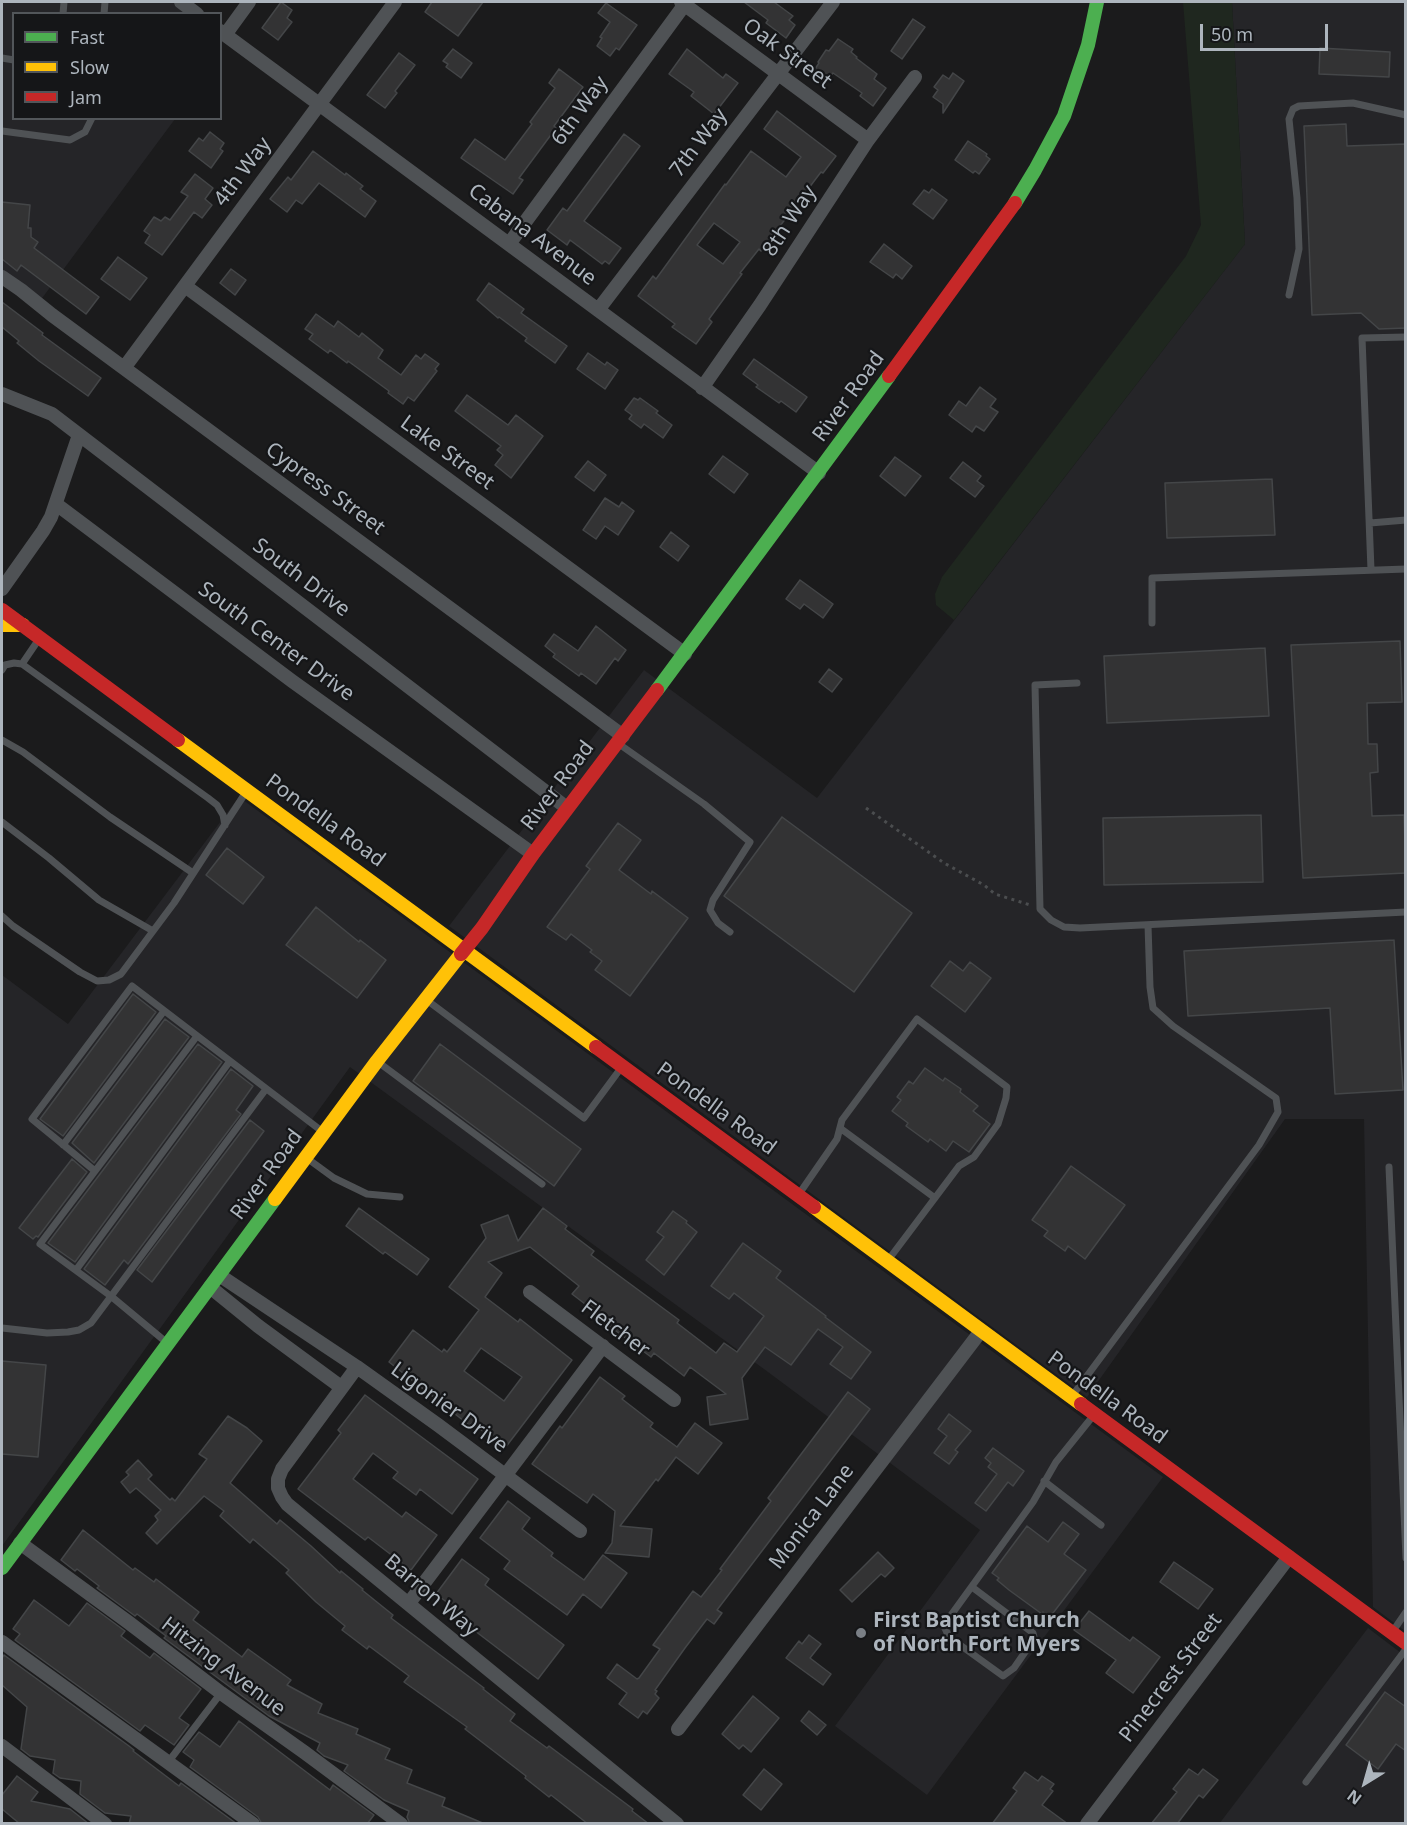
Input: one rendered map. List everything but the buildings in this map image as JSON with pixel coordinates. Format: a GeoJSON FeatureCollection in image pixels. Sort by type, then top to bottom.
{"type":"FeatureCollection","features":[{"type":"Feature","properties":{"kind":"street"},"geometry":{"type":"LineString","coordinates":[[181,2],[194,12]]}},
{"type":"Feature","properties":{"kind":"street"},"geometry":{"type":"LineString","coordinates":[[223,33],[249,2]]}},
{"type":"Feature","properties":{"kind":"street","name":"4th Way"},"geometry":{"type":"LineString","coordinates":[[124,368],[395,2]]}},
{"type":"Feature","properties":{"kind":"street","name":"7th Way"},"geometry":{"type":"LineString","coordinates":[[598,310],[833,2]]}},
{"type":"Feature","properties":{"kind":"street","name":"River Road"},"geometry":{"type":"LineString","coordinates":[[2,1568],[377,1061],[482,928],[533,854],[621,740],[819,473],[1015,202],[1064,116],[1088,45],[1097,2]]}},
{"type":"Feature","properties":{"kind":"street","name":"Oak Street"},"geometry":{"type":"LineString","coordinates":[[683,3],[868,140]]}},
{"type":"Feature","properties":{"kind":"street","name":"6th Way"},"geometry":{"type":"LineString","coordinates":[[509,244],[683,3]]}},
{"type":"Feature","properties":{"kind":"street","name":"Cabana Avenue"},"geometry":{"type":"LineString","coordinates":[[223,33],[819,473]]}},
{"type":"Feature","properties":{"kind":"street","name":"8th Way"},"geometry":{"type":"LineString","coordinates":[[702,388],[760,305],[868,140],[915,77]]}},
{"type":"Feature","properties":{"kind":"street","name":"Cypress Street"},"geometry":{"type":"LineString","coordinates":[[2,277],[621,740]]}},
{"type":"Feature","properties":{"kind":"street","name":"Lake Street"},"geometry":{"type":"LineString","coordinates":[[185,286],[685,654]]}},
{"type":"Feature","properties":{"kind":"street","name":"South Drive"},"geometry":{"type":"LineString","coordinates":[[2,394],[52,414],[567,808]]}},
{"type":"Feature","properties":{"kind":"street"},"geometry":{"type":"LineString","coordinates":[[2,589],[43,531],[56,504],[79,435]]}},
{"type":"Feature","properties":{"kind":"street","name":"South Center Drive"},"geometry":{"type":"LineString","coordinates":[[56,504],[292,681],[533,854]]}},
{"type":"Feature","properties":{"kind":"street","name":"Pondella Road"},"geometry":{"type":"LineString","coordinates":[[2,609],[1406,1643]]}},
{"type":"Feature","properties":{"kind":"street"},"geometry":{"type":"LineString","coordinates":[[2,624],[23,625]]}},
{"type":"Feature","properties":{"kind":"street","name":"Ligonier Drive"},"geometry":{"type":"LineString","coordinates":[[219,1275],[357,1367],[580,1531]]}},
{"type":"Feature","properties":{"kind":"street"},"geometry":{"type":"LineString","coordinates":[[210,1287],[341,1387]]}},
{"type":"Feature","properties":{"kind":"street","name":"Fletcher"},"geometry":{"type":"LineString","coordinates":[[530,1292],[675,1400]]}},
{"type":"Feature","properties":{"kind":"street"},"geometry":{"type":"LineString","coordinates":[[279,1341],[291,1323]]}},
{"type":"Feature","properties":{"kind":"street","name":"Monica Lane"},"geometry":{"type":"LineString","coordinates":[[678,1729],[981,1331]]}},
{"type":"Feature","properties":{"kind":"street"},"geometry":{"type":"LineString","coordinates":[[409,1603],[603,1346]]}},
{"type":"Feature","properties":{"kind":"street","name":"Barron Way"},"geometry":{"type":"LineString","coordinates":[[357,1367],[282,1469],[278,1479],[278,1488],[287,1504],[677,1824]]}},
{"type":"Feature","properties":{"kind":"street","name":"Hitzing Avenue"},"geometry":{"type":"LineString","coordinates":[[20,1543],[220,1693],[401,1824]]}},
{"type":"Feature","properties":{"kind":"street","name":"Pinecrest Street"},"geometry":{"type":"LineString","coordinates":[[1087,1824],[1289,1557]]}},
{"type":"Feature","properties":{"kind":"street"},"geometry":{"type":"LineString","coordinates":[[2,1642],[254,1824]]}},
{"type":"Feature","properties":{"kind":"street"},"geometry":{"type":"LineString","coordinates":[[2,1746],[105,1824]]}},
{"type":"Feature","properties":{"kind":"lane"},"geometry":{"type":"LineString","coordinates":[[1289,295],[1299,249],[1289,119],[1293,109],[1299,106],[1353,103],[1406,115]]}},
{"type":"Feature","properties":{"kind":"lane"},"geometry":{"type":"LineString","coordinates":[[2,131],[70,140],[85,132],[91,120]]}},
{"type":"Feature","properties":{"kind":"lane"},"geometry":{"type":"LineString","coordinates":[[1371,570],[1362,338],[1406,337]]}},
{"type":"Feature","properties":{"kind":"lane"},"geometry":{"type":"LineString","coordinates":[[1370,522],[1406,520]]}},
{"type":"Feature","properties":{"kind":"lane"},"geometry":{"type":"LineString","coordinates":[[1152,623],[1152,578],[1406,569]]}},
{"type":"Feature","properties":{"kind":"lane"},"geometry":{"type":"LineString","coordinates":[[22,664],[39,638]]}},
{"type":"Feature","properties":{"kind":"lane"},"geometry":{"type":"LineString","coordinates":[[2,670],[5,665],[22,664],[217,805],[223,815],[225,825]]}},
{"type":"Feature","properties":{"kind":"lane"},"geometry":{"type":"LineString","coordinates":[[1077,683],[1035,685],[1040,909],[1051,920],[1064,927],[1080,928],[1406,912]]}},
{"type":"Feature","properties":{"kind":"lane"},"geometry":{"type":"LineString","coordinates":[[2,740],[23,752],[110,817],[194,873]]}},
{"type":"Feature","properties":{"kind":"lane"},"geometry":{"type":"LineString","coordinates":[[621,740],[750,842],[713,900],[710,910],[718,923],[730,932]]}},
{"type":"Feature","properties":{"kind":"lane"},"geometry":{"type":"LineString","coordinates":[[2,916],[80,972],[97,981],[109,980],[121,974],[194,873],[247,790]]}},
{"type":"Feature","properties":{"kind":"lane"},"geometry":{"type":"LineString","coordinates":[[2,822],[99,900],[153,931]]}},
{"type":"Feature","properties":{"kind":"lane"},"geometry":{"type":"LineString","coordinates":[[1071,1397],[1259,1144],[1278,1112],[1276,1098],[1173,1026],[1153,1008],[1148,925]]}},
{"type":"Feature","properties":{"kind":"lane"},"geometry":{"type":"LineString","coordinates":[[95,1171],[32,1119],[132,986],[324,1132]]}},
{"type":"Feature","properties":{"kind":"lane"},"geometry":{"type":"LineString","coordinates":[[426,999],[584,1118],[622,1066]]}},
{"type":"Feature","properties":{"kind":"lane"},"geometry":{"type":"LineString","coordinates":[[63,1145],[164,1011]]}},
{"type":"Feature","properties":{"kind":"lane"},"geometry":{"type":"LineString","coordinates":[[798,1196],[829,1153],[837,1139],[842,1120],[917,1019],[1007,1087],[1006,1098],[998,1124],[974,1157],[959,1166],[887,1262]]}},
{"type":"Feature","properties":{"kind":"lane"},"geometry":{"type":"LineString","coordinates":[[168,1344],[112,1297],[40,1244],[197,1036]]}},
{"type":"Feature","properties":{"kind":"lane"},"geometry":{"type":"LineString","coordinates":[[76,1270],[230,1061]]}},
{"type":"Feature","properties":{"kind":"lane"},"geometry":{"type":"LineString","coordinates":[[377,1061],[542,1184]]}},
{"type":"Feature","properties":{"kind":"lane"},"geometry":{"type":"LineString","coordinates":[[2,1328],[47,1333],[79,1330],[91,1323],[266,1089]]}},
{"type":"Feature","properties":{"kind":"lane"},"geometry":{"type":"LineString","coordinates":[[840,1128],[935,1198]]}},
{"type":"Feature","properties":{"kind":"lane"},"geometry":{"type":"LineString","coordinates":[[305,1158],[334,1178],[367,1194],[400,1197]]}},
{"type":"Feature","properties":{"kind":"lane"},"geometry":{"type":"LineString","coordinates":[[1389,1167],[1406,1558]]}},
{"type":"Feature","properties":{"kind":"lane"},"geometry":{"type":"LineString","coordinates":[[972,1587],[1033,1633],[1032,1642],[1014,1668],[1004,1676],[949,1637],[946,1622],[1029,1508],[1056,1462],[1094,1414]]}},
{"type":"Feature","properties":{"kind":"lane"},"geometry":{"type":"LineString","coordinates":[[1044,1480],[1101,1525]]}},
{"type":"Feature","properties":{"kind":"lane"},"geometry":{"type":"LineString","coordinates":[[1391,1633],[1406,1612]]}},
{"type":"Feature","properties":{"kind":"lane"},"geometry":{"type":"LineString","coordinates":[[1306,1782],[1406,1649]]}},
{"type":"Feature","properties":{"kind":"lane"},"geometry":{"type":"LineString","coordinates":[[169,1761],[220,1693]]}},
{"type":"Feature","properties":{"kind":"path"},"geometry":{"type":"LineString","coordinates":[[866,808],[944,863],[984,885],[994,894],[1040,909]]}},
{"type":"Feature","properties":{"kind":"shaded area"},"geometry":{"type":"Polygon","coordinates":[[[2,2],[177,2],[192,12],[12,12],[12,120],[174,120],[37,305],[2,279],[2,2]]]}},
{"type":"Feature","properties":{"kind":"shaded area"},"geometry":{"type":"Polygon","coordinates":[[[1183,2],[1232,2],[1245,244],[954,620],[936,605],[935,594],[942,577],[1186,256],[1201,225],[1183,2]]]}},
{"type":"Feature","properties":{"kind":"shaded area"},"geometry":{"type":"Polygon","coordinates":[[[1232,2],[1405,2],[1405,1631],[1373,1607],[1364,1119],[1285,1119],[1087,1397],[449,926],[644,670],[817,798],[1245,244],[1232,2]]]}},
{"type":"Feature","properties":{"kind":"shaded area"},"geometry":{"type":"Polygon","coordinates":[[[239,797],[1163,1477],[927,1795],[835,1726],[980,1530],[350,1067],[2,1546],[2,975],[68,1024],[239,797]]]}},
{"type":"Feature","properties":{"kind":"shaded area"},"geometry":{"type":"Polygon","coordinates":[[[1368,1628],[1405,1656],[1405,1823],[1219,1824],[1368,1628]]]}},
{"type":"Feature","properties":{"kind":"traffic: fast"},"geometry":{"type":"LineString","coordinates":[[1015,203],[1064,116],[1088,45],[1097,2]]}},
{"type":"Feature","properties":{"kind":"traffic: fast"},"geometry":{"type":"LineString","coordinates":[[657,690],[889,376]]}},
{"type":"Feature","properties":{"kind":"traffic: fast"},"geometry":{"type":"LineString","coordinates":[[2,1568],[275,1199]]}},
{"type":"Feature","properties":{"kind":"traffic: slow"},"geometry":{"type":"LineString","coordinates":[[2,625],[23,625]]}},
{"type":"Feature","properties":{"kind":"traffic: slow"},"geometry":{"type":"LineString","coordinates":[[178,740],[596,1047]]}},
{"type":"Feature","properties":{"kind":"traffic: slow"},"geometry":{"type":"LineString","coordinates":[[275,1199],[377,1061],[461,954]]}},
{"type":"Feature","properties":{"kind":"traffic: slow"},"geometry":{"type":"LineString","coordinates":[[814,1207],[1081,1404]]}},
{"type":"Feature","properties":{"kind":"traffic: jam"},"geometry":{"type":"LineString","coordinates":[[889,376],[1015,203]]}},
{"type":"Feature","properties":{"kind":"traffic: jam"},"geometry":{"type":"LineString","coordinates":[[2,610],[178,740]]}},
{"type":"Feature","properties":{"kind":"traffic: jam"},"geometry":{"type":"LineString","coordinates":[[461,954],[482,928],[533,854],[657,690]]}},
{"type":"Feature","properties":{"kind":"traffic: jam"},"geometry":{"type":"LineString","coordinates":[[596,1047],[814,1207]]}},
{"type":"Feature","properties":{"kind":"traffic: jam"},"geometry":{"type":"LineString","coordinates":[[1081,1404],[1406,1643]]}},
{"type":"Feature","properties":{"kind":"place","name":"First Baptist Church of North Fort Myers"},"geometry":{"type":"Point","coordinates":[861,1633]}}]}
